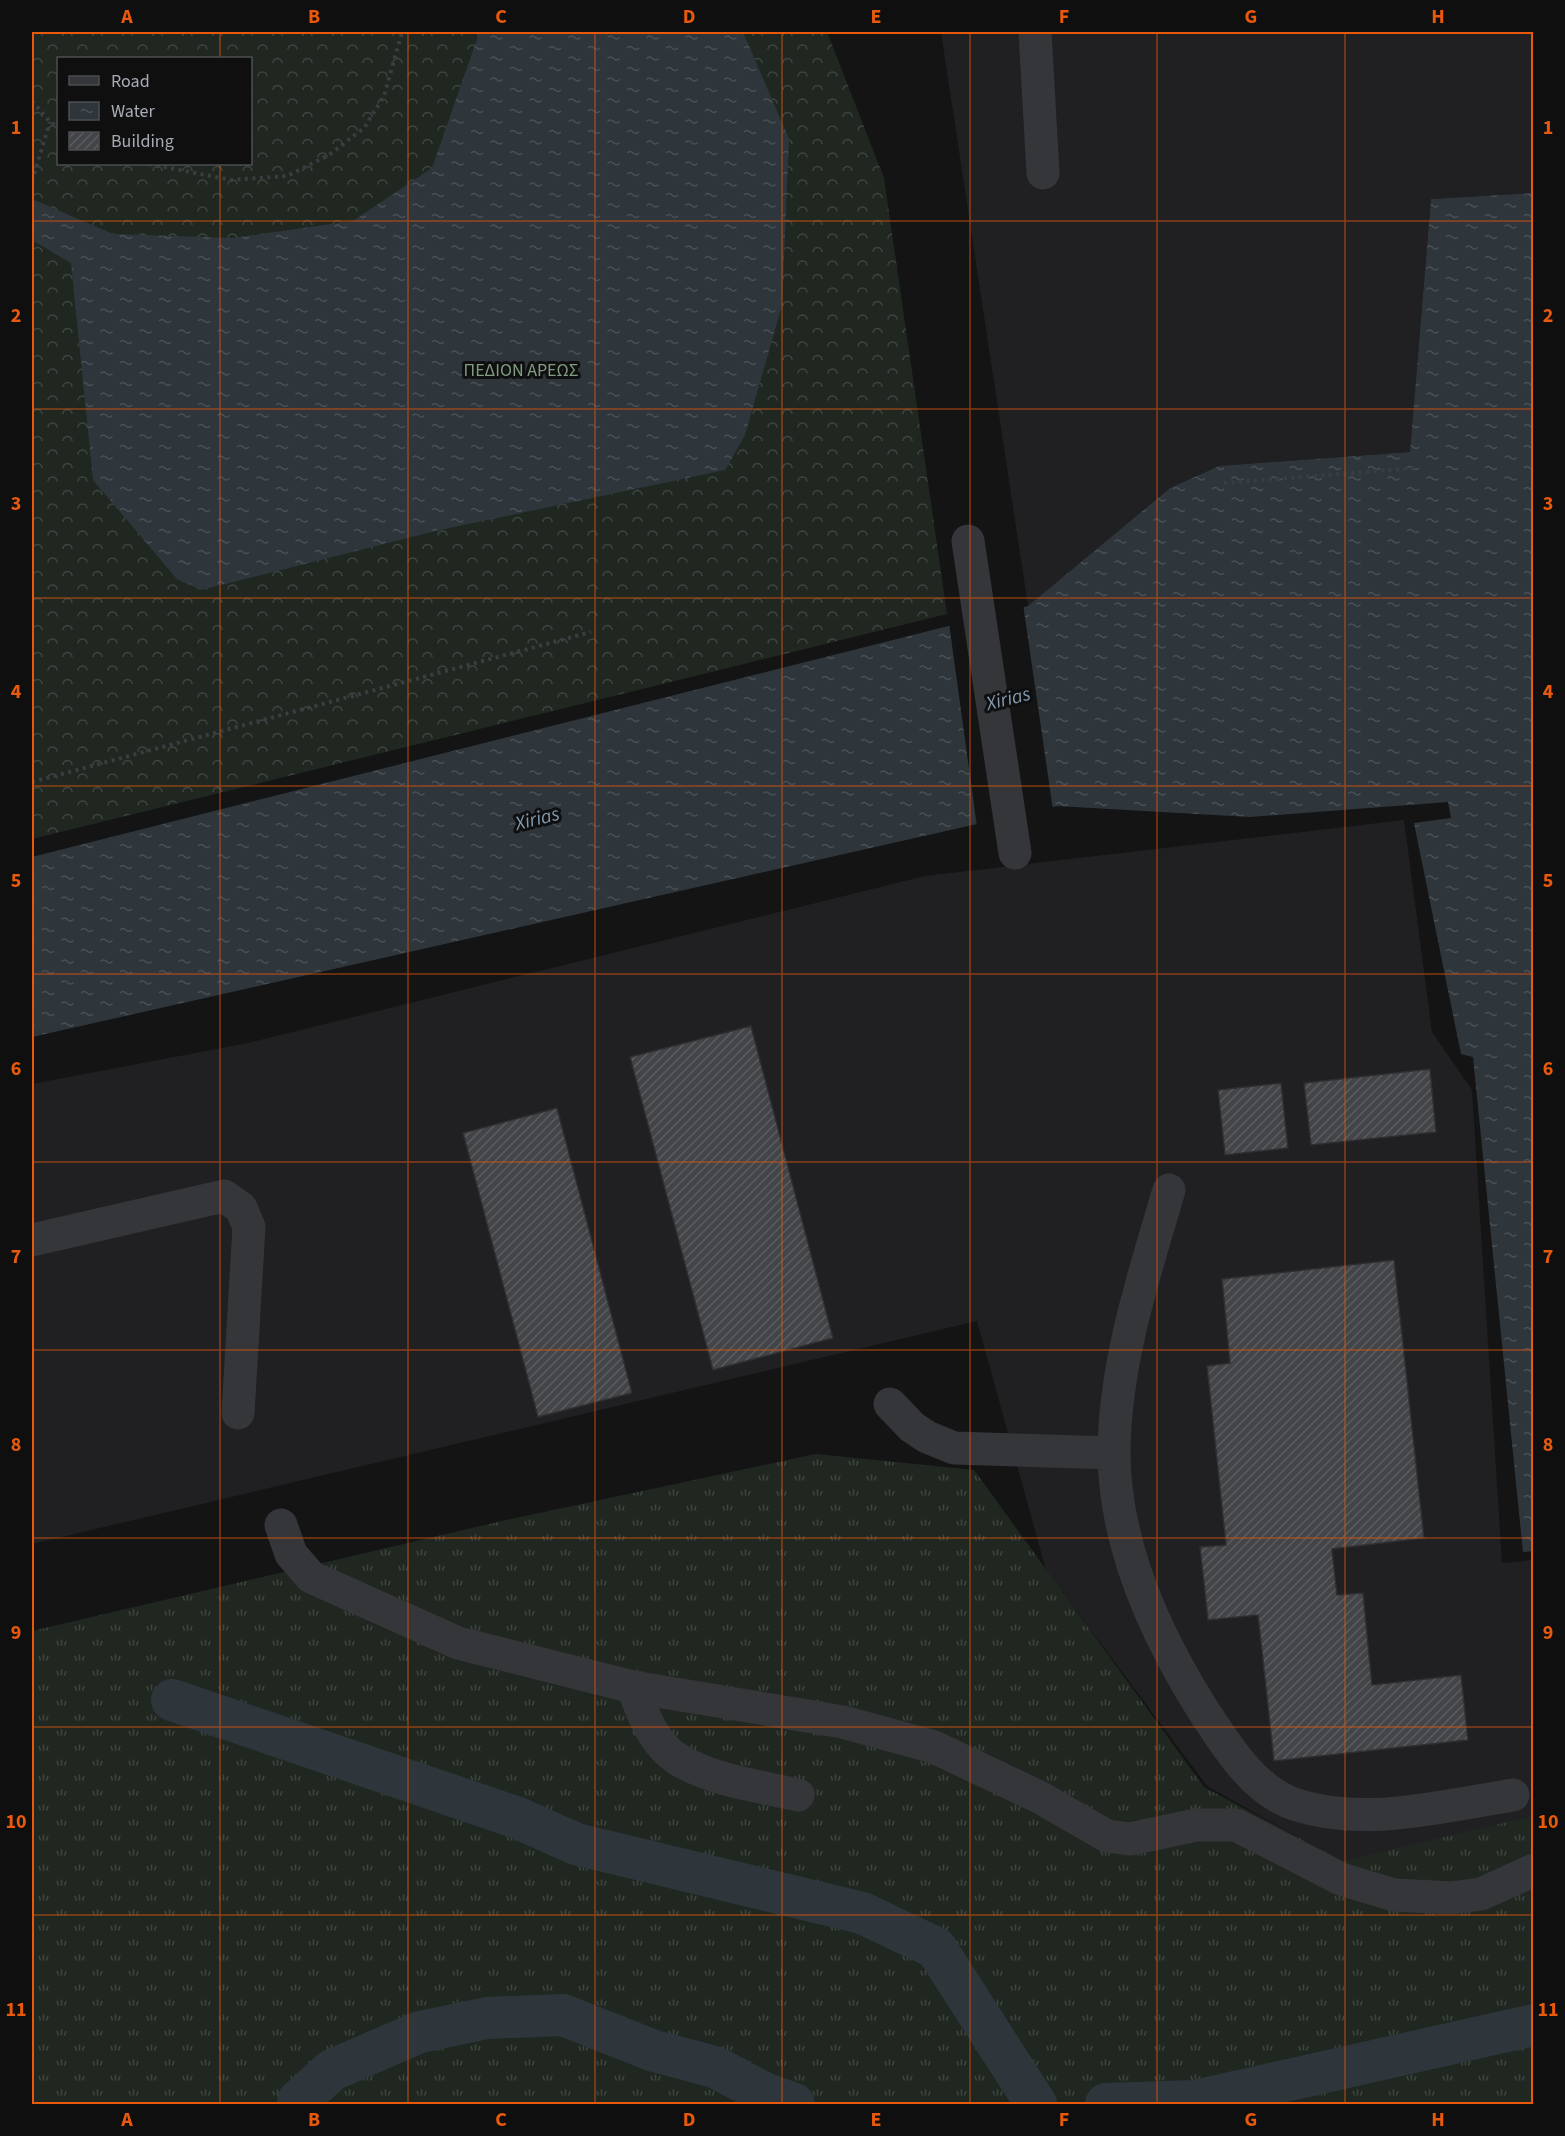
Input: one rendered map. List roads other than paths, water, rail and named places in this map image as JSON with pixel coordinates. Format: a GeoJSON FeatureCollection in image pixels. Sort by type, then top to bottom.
{"type":"FeatureCollection","features":[{"type":"Feature","properties":{"kind":"street"},"geometry":{"type":"LineString","coordinates":[[1035,32],[1043,173]]}},
{"type":"Feature","properties":{"kind":"street"},"geometry":{"type":"LineString","coordinates":[[968,541],[1015,852]]}},
{"type":"Feature","properties":{"kind":"street"},"geometry":{"type":"LineString","coordinates":[[1169,1190],[1132,1318],[1117,1406],[1114,1453],[1121,1514],[1131,1559],[1149,1607],[1194,1696],[1218,1733],[1260,1784],[1294,1805],[1341,1814],[1430,1808],[1513,1795]]}},
{"type":"Feature","properties":{"kind":"street"},"geometry":{"type":"LineString","coordinates":[[32,1240],[224,1196],[241,1208],[249,1227],[238,1413]]}},
{"type":"Feature","properties":{"kind":"street"},"geometry":{"type":"LineString","coordinates":[[890,1404],[912,1427],[927,1437],[954,1448],[1114,1453]]}},
{"type":"Feature","properties":{"kind":"street"},"geometry":{"type":"LineString","coordinates":[[281,1525],[296,1563],[311,1577],[458,1643],[633,1688],[843,1722],[934,1747],[1041,1798],[1107,1836],[1130,1839],[1196,1825],[1236,1825],[1341,1879],[1394,1895],[1451,1898],[1480,1894],[1533,1870]]}},
{"type":"Feature","properties":{"kind":"street"},"geometry":{"type":"LineString","coordinates":[[633,1688],[644,1718],[655,1735],[677,1759],[716,1776],[798,1795]]}},
{"type":"Feature","properties":{"kind":"water"},"geometry":{"type":"Polygon","coordinates":[[[477,32],[743,32],[789,139],[782,305],[745,435],[725,470],[435,531],[201,590],[177,579],[93,480],[71,263],[32,240],[32,199],[113,234],[233,238],[353,221],[432,168],[477,39],[477,32]]]}},
{"type":"Feature","properties":{"kind":"water","name":"Xirias"},"geometry":{"type":"Polygon","coordinates":[[[1533,193],[1533,1551],[1523,1552],[1473,1057],[1461,1054],[1414,823],[1451,818],[1448,802],[1250,817],[1057,806],[32,1037],[32,857],[1028,606],[1170,488],[1219,466],[1410,452],[1431,199],[1533,193]]]}},
{"type":"Feature","properties":{"kind":"waterway"},"geometry":{"type":"LineString","coordinates":[[172,1700],[518,1818],[576,1844],[862,1913],[936,1948],[1036,2104]]}},
{"type":"Feature","properties":{"kind":"waterway"},"geometry":{"type":"LineString","coordinates":[[298,2104],[298,2101],[332,2070],[420,2032],[487,2018],[563,2015],[654,2051],[715,2067],[764,2093],[794,2104]]}},
{"type":"Feature","properties":{"kind":"waterway"},"geometry":{"type":"LineString","coordinates":[[1106,2104],[1195,2101],[1534,2025]]}},
{"type":"Feature","properties":{"kind":"park label","name":"ΠΕΔΙΟΝ ΑΡΕΩΣ"},"geometry":{"type":"Point","coordinates":[521,370]}}]}
